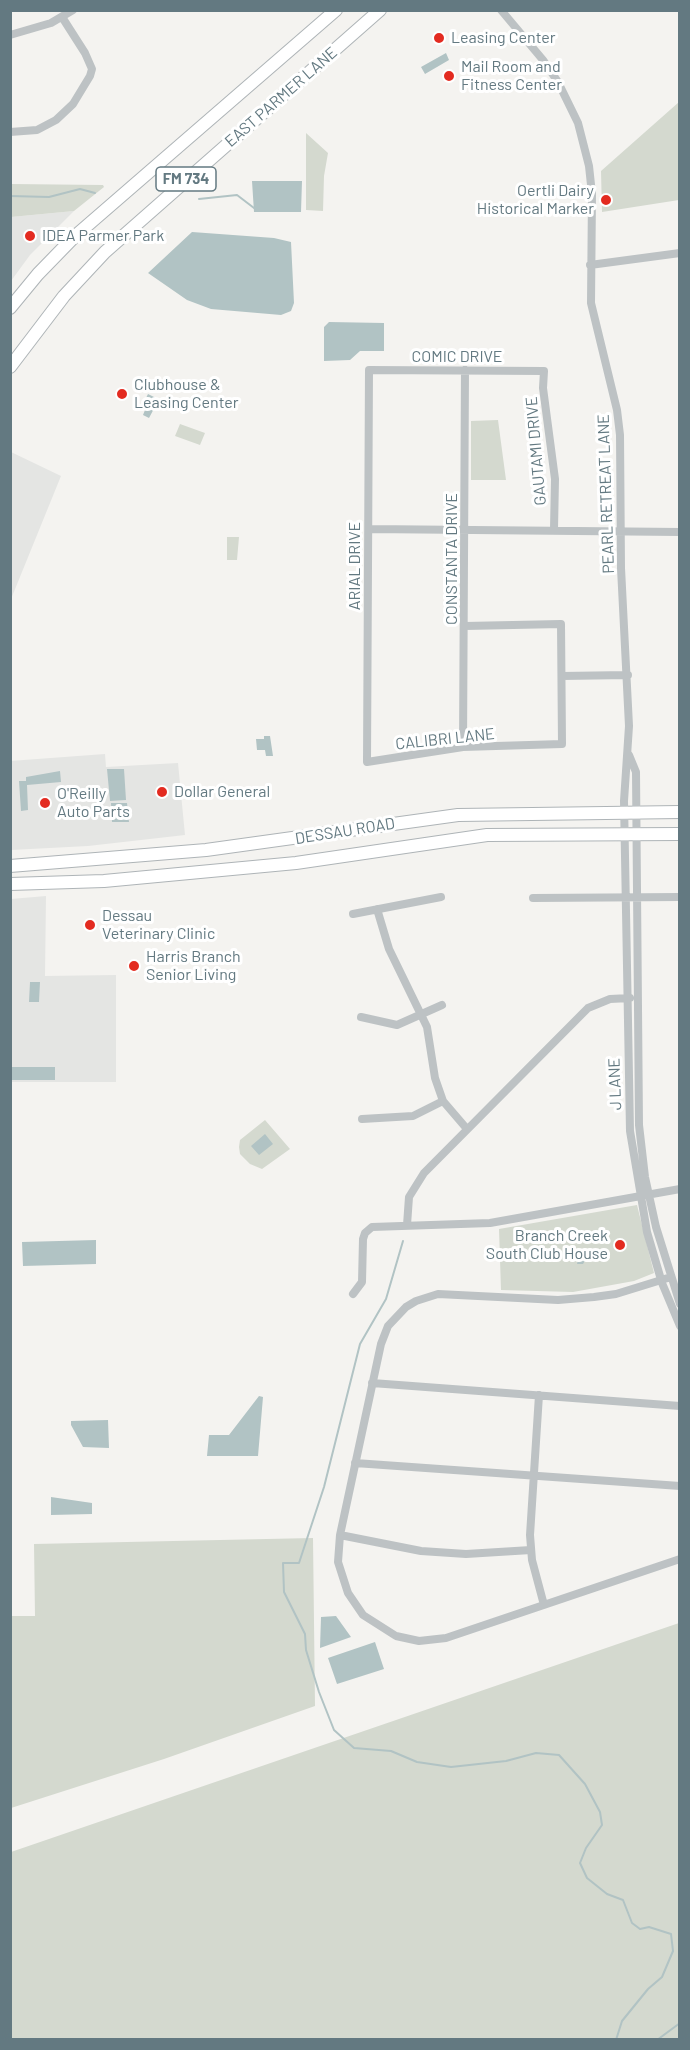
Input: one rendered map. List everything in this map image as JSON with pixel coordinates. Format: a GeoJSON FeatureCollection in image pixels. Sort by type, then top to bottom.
{"type":"FeatureCollection","features":[{"type":"Feature","properties":{"kind":"main road","name":"EAST PARMER LANE"},"geometry":{"type":"LineString","coordinates":[[10,308],[38,274],[74,237],[336,10]]}},
{"type":"Feature","properties":{"kind":"main road","name":"EAST PARMER LANE"},"geometry":{"type":"LineString","coordinates":[[10,367],[64,296],[105,252],[380,10]]}},
{"type":"Feature","properties":{"kind":"main road","name":"DESSAU ROAD"},"geometry":{"type":"LineString","coordinates":[[10,866],[101,860],[284,840],[428,819],[504,812],[680,812]]}},
{"type":"Feature","properties":{"kind":"main road"},"geometry":{"type":"LineString","coordinates":[[428,819],[432,841]]}},
{"type":"Feature","properties":{"kind":"main road","name":"DESSAU ROAD"},"geometry":{"type":"LineString","coordinates":[[10,884],[104,881],[296,863],[432,841],[487,835],[680,834]]}},
{"type":"Feature","properties":{"kind":"main road"},"geometry":{"type":"LineString","coordinates":[[101,860],[104,881]]}},
{"type":"Feature","properties":{"kind":"street"},"geometry":{"type":"LineString","coordinates":[[10,35],[62,17],[73,10]]}},
{"type":"Feature","properties":{"kind":"street","name":"PEARL RETREAT LANE"},"geometry":{"type":"LineString","coordinates":[[501,10],[551,70],[578,123],[591,179],[592,316],[619,422],[620,531],[628,675],[629,755],[636,772],[630,812]]}},
{"type":"Feature","properties":{"kind":"street"},"geometry":{"type":"LineString","coordinates":[[10,132],[37,130],[56,120],[73,104],[90,76],[92,69],[85,54],[62,17]]}},
{"type":"Feature","properties":{"kind":"street"},"geometry":{"type":"LineString","coordinates":[[590,265],[680,253]]}},
{"type":"Feature","properties":{"kind":"street","name":"COMIC DRIVE"},"geometry":{"type":"LineString","coordinates":[[369,370],[544,371]]}},
{"type":"Feature","properties":{"kind":"street","name":"ARIAL DRIVE"},"geometry":{"type":"LineString","coordinates":[[367,762],[369,370]]}},
{"type":"Feature","properties":{"kind":"street","name":"CONSTANTA DRIVE"},"geometry":{"type":"LineString","coordinates":[[463,747],[465,370]]}},
{"type":"Feature","properties":{"kind":"street","name":"GAUTAMI DRIVE"},"geometry":{"type":"LineString","coordinates":[[544,371],[543,388],[555,479],[554,529]]}},
{"type":"Feature","properties":{"kind":"street"},"geometry":{"type":"LineString","coordinates":[[369,529],[680,531]]}},
{"type":"Feature","properties":{"kind":"street"},"geometry":{"type":"LineString","coordinates":[[465,626],[561,624],[562,676],[628,675]]}},
{"type":"Feature","properties":{"kind":"street","name":"CALIBRI LANE"},"geometry":{"type":"LineString","coordinates":[[367,762],[463,747],[562,744],[562,676]]}},
{"type":"Feature","properties":{"kind":"street"},"geometry":{"type":"LineString","coordinates":[[630,812],[631,834]]}},
{"type":"Feature","properties":{"kind":"street"},"geometry":{"type":"LineString","coordinates":[[630,812],[631,834]]}},
{"type":"Feature","properties":{"kind":"street","name":"J LANE"},"geometry":{"type":"LineString","coordinates":[[631,834],[637,898],[639,1125],[649,1195],[680,1304]]}},
{"type":"Feature","properties":{"kind":"street","name":"J LANE"},"geometry":{"type":"LineString","coordinates":[[631,834],[625,898],[630,1131],[640,1197],[661,1280],[680,1326]]}},
{"type":"Feature","properties":{"kind":"street"},"geometry":{"type":"LineString","coordinates":[[353,914],[441,897]]}},
{"type":"Feature","properties":{"kind":"street"},"geometry":{"type":"LineString","coordinates":[[533,898],[680,897]]}},
{"type":"Feature","properties":{"kind":"street"},"geometry":{"type":"LineString","coordinates":[[377,909],[389,949],[422,1014],[432,1047],[435,1078],[443,1101],[467,1130]]}},
{"type":"Feature","properties":{"kind":"street"},"geometry":{"type":"LineString","coordinates":[[407,1226],[407,1203],[411,1190],[424,1173],[588,1008],[610,999],[637,998]]}},
{"type":"Feature","properties":{"kind":"street"},"geometry":{"type":"LineString","coordinates":[[362,1017],[397,1025],[442,1005]]}},
{"type":"Feature","properties":{"kind":"street"},"geometry":{"type":"LineString","coordinates":[[362,1119],[413,1116],[443,1101]]}},
{"type":"Feature","properties":{"kind":"street"},"geometry":{"type":"LineString","coordinates":[[352,1294],[358,1289],[364,1275],[364,1233],[372,1227],[490,1223],[680,1190]]}},
{"type":"Feature","properties":{"kind":"street"},"geometry":{"type":"LineString","coordinates":[[671,1277],[616,1294],[576,1299],[452,1294],[427,1297],[406,1307],[388,1326],[381,1344],[340,1535],[338,1562],[348,1593],[363,1615],[396,1636],[419,1641],[446,1638],[680,1559]]}},
{"type":"Feature","properties":{"kind":"street"},"geometry":{"type":"LineString","coordinates":[[372,1383],[680,1406]]}},
{"type":"Feature","properties":{"kind":"street"},"geometry":{"type":"LineString","coordinates":[[539,1395],[533,1476],[531,1550],[544,1605]]}},
{"type":"Feature","properties":{"kind":"street"},"geometry":{"type":"LineString","coordinates":[[355,1463],[680,1486]]}},
{"type":"Feature","properties":{"kind":"street"},"geometry":{"type":"LineString","coordinates":[[340,1535],[421,1551],[466,1554],[531,1550]]}},
{"type":"Feature","properties":{"kind":"shaded area"},"geometry":{"type":"Polygon","coordinates":[[[446,53],[449,60],[425,74],[421,67],[446,53]]]}},
{"type":"Feature","properties":{"kind":"shaded area"},"geometry":{"type":"Polygon","coordinates":[[[679,102],[679,200],[602,212],[601,171],[679,102]]]}},
{"type":"Feature","properties":{"kind":"shaded area"},"geometry":{"type":"Polygon","coordinates":[[[306,133],[328,153],[324,176],[323,211],[306,210],[306,133]]]}},
{"type":"Feature","properties":{"kind":"shaded area"},"geometry":{"type":"Polygon","coordinates":[[[252,181],[302,181],[301,212],[254,212],[252,181]]]}},
{"type":"Feature","properties":{"kind":"shaded area"},"geometry":{"type":"Polygon","coordinates":[[[11,184],[103,185],[104,187],[74,211],[11,217],[11,184]]]}},
{"type":"Feature","properties":{"kind":"shaded area","name":"IDEA Parmer Park"},"geometry":{"type":"Polygon","coordinates":[[[74,211],[30,255],[11,281],[11,217],[74,211]]]}},
{"type":"Feature","properties":{"kind":"shaded area"},"geometry":{"type":"Polygon","coordinates":[[[192,232],[274,238],[291,242],[294,303],[291,311],[281,315],[211,309],[187,300],[148,273],[192,232]]]}},
{"type":"Feature","properties":{"kind":"shaded area"},"geometry":{"type":"Polygon","coordinates":[[[329,322],[384,323],[384,351],[360,351],[350,360],[324,361],[324,327],[329,322]]]}},
{"type":"Feature","properties":{"kind":"shaded area"},"geometry":{"type":"Polygon","coordinates":[[[148,394],[156,398],[154,401],[157,403],[149,418],[143,415],[145,410],[141,408],[148,394]]]}},
{"type":"Feature","properties":{"kind":"shaded area"},"geometry":{"type":"Polygon","coordinates":[[[498,420],[506,480],[471,480],[471,421],[498,420]]]}},
{"type":"Feature","properties":{"kind":"shaded area"},"geometry":{"type":"Polygon","coordinates":[[[180,424],[205,433],[200,445],[175,436],[180,424]]]}},
{"type":"Feature","properties":{"kind":"shaded area"},"geometry":{"type":"Polygon","coordinates":[[[11,452],[61,476],[11,599],[11,452]]]}},
{"type":"Feature","properties":{"kind":"shaded area"},"geometry":{"type":"Polygon","coordinates":[[[227,537],[239,537],[237,560],[227,560],[227,537]]]}},
{"type":"Feature","properties":{"kind":"shaded area"},"geometry":{"type":"Polygon","coordinates":[[[264,736],[270,736],[273,756],[266,756],[265,750],[257,750],[256,739],[264,739],[264,736]]]}},
{"type":"Feature","properties":{"kind":"shaded area"},"geometry":{"type":"Polygon","coordinates":[[[105,754],[106,767],[178,763],[185,835],[88,846],[11,850],[10,761],[105,754]]]}},
{"type":"Feature","properties":{"kind":"shaded area"},"geometry":{"type":"Polygon","coordinates":[[[107,769],[124,769],[126,800],[110,801],[107,769]]]}},
{"type":"Feature","properties":{"kind":"shaded area"},"geometry":{"type":"Polygon","coordinates":[[[60,771],[61,782],[27,785],[28,810],[21,811],[19,781],[26,781],[26,777],[60,771]]]}},
{"type":"Feature","properties":{"kind":"shaded area"},"geometry":{"type":"Polygon","coordinates":[[[111,803],[127,803],[129,822],[112,822],[111,803]]]}},
{"type":"Feature","properties":{"kind":"shaded area"},"geometry":{"type":"Polygon","coordinates":[[[46,896],[45,976],[116,975],[116,1082],[11,1082],[11,899],[46,896]]]}},
{"type":"Feature","properties":{"kind":"shaded area"},"geometry":{"type":"Polygon","coordinates":[[[30,982],[40,982],[39,1002],[29,1002],[30,982]]]}},
{"type":"Feature","properties":{"kind":"shaded area"},"geometry":{"type":"Polygon","coordinates":[[[11,1067],[55,1067],[55,1080],[11,1080],[11,1067]]]}},
{"type":"Feature","properties":{"kind":"shaded area"},"geometry":{"type":"Polygon","coordinates":[[[265,1120],[290,1149],[262,1169],[250,1164],[240,1154],[239,1147],[240,1140],[265,1120]]]}},
{"type":"Feature","properties":{"kind":"shaded area"},"geometry":{"type":"Polygon","coordinates":[[[265,1134],[273,1144],[259,1155],[251,1146],[265,1134]]]}},
{"type":"Feature","properties":{"kind":"shaded area"},"geometry":{"type":"Polygon","coordinates":[[[637,1205],[654,1273],[634,1281],[573,1292],[501,1290],[499,1229],[637,1205]]]}},
{"type":"Feature","properties":{"kind":"shaded area"},"geometry":{"type":"Polygon","coordinates":[[[96,1240],[96,1264],[23,1266],[22,1242],[96,1240]]]}},
{"type":"Feature","properties":{"kind":"shaded area"},"geometry":{"type":"Polygon","coordinates":[[[591,1250],[597,1259],[586,1259],[583,1264],[577,1264],[580,1253],[591,1250]]]}},
{"type":"Feature","properties":{"kind":"shaded area"},"geometry":{"type":"Polygon","coordinates":[[[259,1396],[263,1397],[258,1456],[207,1456],[209,1435],[229,1435],[259,1396]]]}},
{"type":"Feature","properties":{"kind":"shaded area"},"geometry":{"type":"Polygon","coordinates":[[[108,1420],[109,1448],[83,1447],[71,1425],[71,1421],[108,1420]]]}},
{"type":"Feature","properties":{"kind":"shaded area"},"geometry":{"type":"Polygon","coordinates":[[[51,1497],[92,1503],[92,1514],[51,1515],[51,1497]]]}},
{"type":"Feature","properties":{"kind":"shaded area"},"geometry":{"type":"Polygon","coordinates":[[[313,1538],[315,1706],[164,1759],[11,1808],[11,1616],[35,1616],[34,1544],[313,1538]]]}},
{"type":"Feature","properties":{"kind":"shaded area"},"geometry":{"type":"Polygon","coordinates":[[[336,1616],[351,1637],[320,1648],[321,1617],[336,1616]]]}},
{"type":"Feature","properties":{"kind":"shaded area"},"geometry":{"type":"Polygon","coordinates":[[[679,1623],[679,2039],[11,2039],[11,1852],[679,1623]]]}},
{"type":"Feature","properties":{"kind":"shaded area"},"geometry":{"type":"Polygon","coordinates":[[[375,1642],[384,1669],[337,1684],[328,1658],[375,1642]]]}},
{"type":"Feature","properties":{"kind":"waterway"},"geometry":{"type":"LineString","coordinates":[[10,196],[49,197],[80,189],[95,193]]}},
{"type":"Feature","properties":{"kind":"waterway"},"geometry":{"type":"LineString","coordinates":[[199,199],[237,195],[254,208]]}},
{"type":"Feature","properties":{"kind":"waterway"},"geometry":{"type":"LineString","coordinates":[[403,1241],[386,1299],[360,1344],[324,1487],[299,1563],[283,1563],[284,1592],[305,1634],[306,1650],[334,1730],[354,1748],[391,1751],[417,1762],[451,1767],[506,1761],[536,1753],[559,1755],[585,1784],[600,1812],[602,1825],[586,1848],[580,1863],[587,1878],[607,1894],[623,1900],[632,1923],[640,1929],[649,1927],[671,1934],[673,1951],[662,1977],[648,1989],[622,2021],[616,2040]]}},
{"type":"Feature","properties":{"kind":"waterway"},"geometry":{"type":"LineString","coordinates":[[657,2040],[680,2023]]}},
{"type":"Feature","properties":{"kind":"place","name":"Leasing Center"},"geometry":{"type":"Point","coordinates":[439,38]}},
{"type":"Feature","properties":{"kind":"place","name":"Mail Room and Fitness Center"},"geometry":{"type":"Point","coordinates":[449,76]}},
{"type":"Feature","properties":{"kind":"place","name":"Oertli Dairy Historical Marker"},"geometry":{"type":"Point","coordinates":[606,200]}},
{"type":"Feature","properties":{"kind":"place","name":"IDEA Parmer Park"},"geometry":{"type":"Point","coordinates":[30,236]}},
{"type":"Feature","properties":{"kind":"place","name":"Clubhouse & Leasing Center"},"geometry":{"type":"Point","coordinates":[122,394]}},
{"type":"Feature","properties":{"kind":"place","name":"Dollar General"},"geometry":{"type":"Point","coordinates":[162,792]}},
{"type":"Feature","properties":{"kind":"place","name":"O'Reilly Auto Parts"},"geometry":{"type":"Point","coordinates":[45,803]}},
{"type":"Feature","properties":{"kind":"place","name":"Dessau Veterinary Clinic"},"geometry":{"type":"Point","coordinates":[90,925]}},
{"type":"Feature","properties":{"kind":"place","name":"Harris Branch Senior Living"},"geometry":{"type":"Point","coordinates":[134,966]}},
{"type":"Feature","properties":{"kind":"place","name":"Branch Creek South Club House"},"geometry":{"type":"Point","coordinates":[620,1245]}}]}
